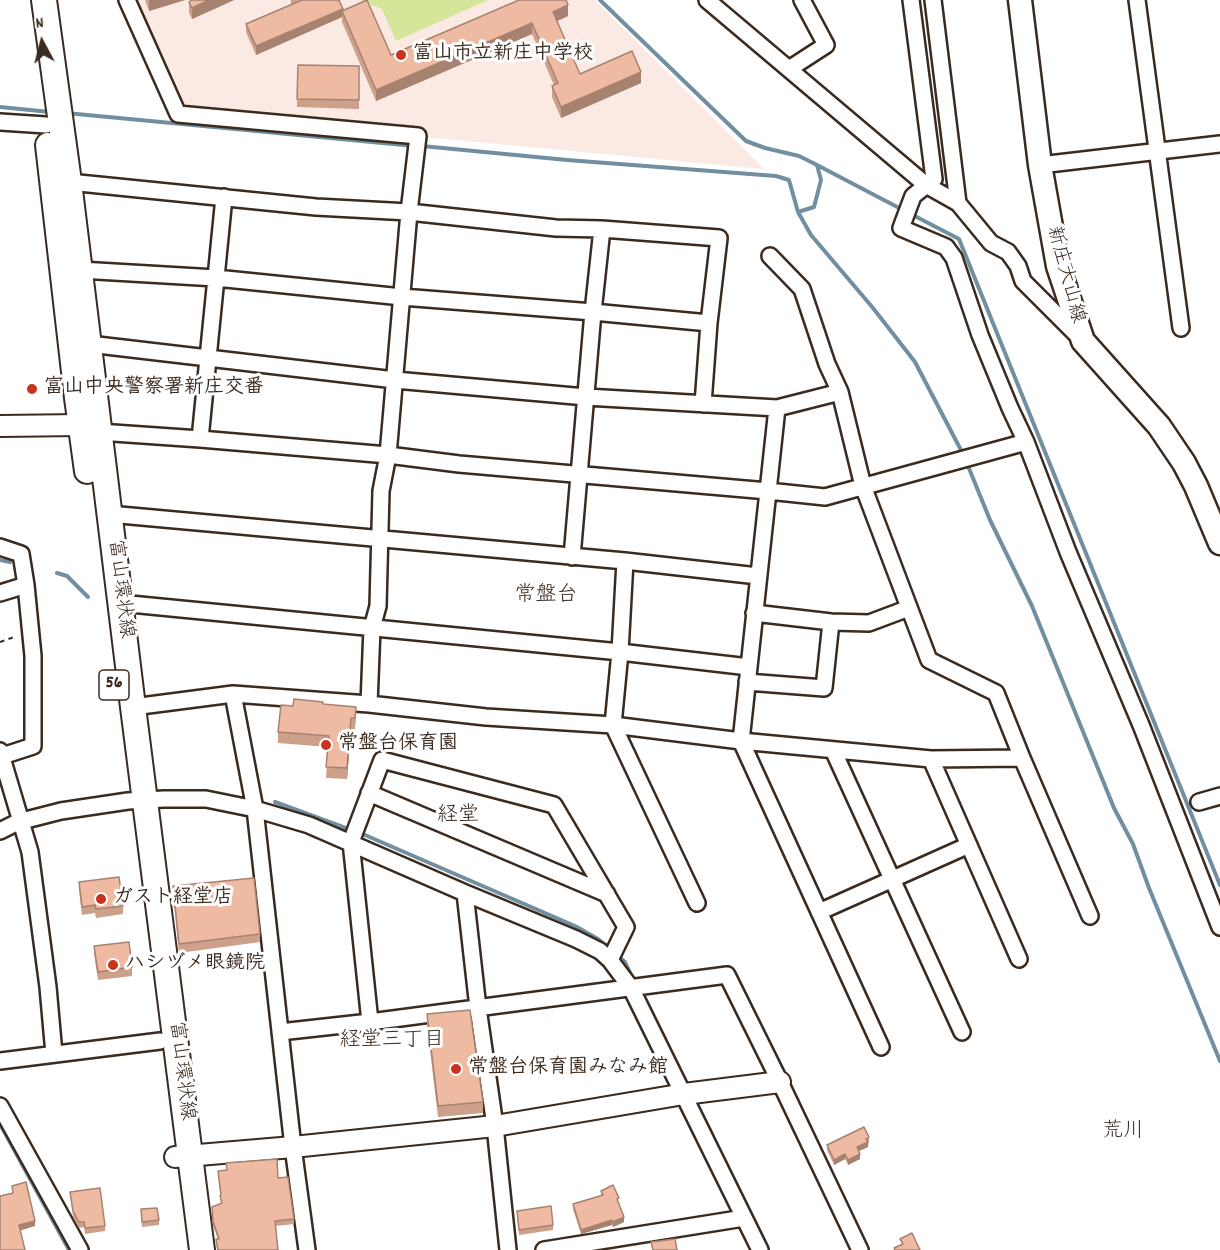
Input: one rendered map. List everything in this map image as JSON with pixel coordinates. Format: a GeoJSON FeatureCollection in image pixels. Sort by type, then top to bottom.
{"type":"FeatureCollection","features":[{"type":"Feature","properties":{"kind":"main road","name":"富山環状線"},"geometry":{"type":"LineString","coordinates":[[30,0],[51,113],[69,182],[80,270],[89,344],[93,514],[136,800],[183,1156],[186,1250]]}},
{"type":"Feature","properties":{"kind":"main road","name":"富山環状線"},"geometry":{"type":"LineString","coordinates":[[44,0],[51,113],[76,398],[90,429],[109,514],[133,707],[136,800],[160,1041],[202,1250]]}},
{"type":"Feature","properties":{"kind":"main road","name":"新庄大山線"},"geometry":{"type":"LineString","coordinates":[[1020,0],[1040,165],[1058,266],[1083,341],[1159,426],[1178,453],[1196,486],[1220,543]]}},
{"type":"Feature","properties":{"kind":"street"},"geometry":{"type":"LineString","coordinates":[[128,0],[178,114],[417,136],[388,455],[381,491],[378,606],[372,628],[369,704]]}},
{"type":"Feature","properties":{"kind":"street"},"geometry":{"type":"LineString","coordinates":[[707,0],[926,185],[958,203],[991,243],[1008,252],[1018,266],[1023,281],[1083,341]]}},
{"type":"Feature","properties":{"kind":"street"},"geometry":{"type":"LineString","coordinates":[[789,69],[826,45],[802,0]]}},
{"type":"Feature","properties":{"kind":"street"},"geometry":{"type":"LineString","coordinates":[[912,0],[934,179],[913,196],[901,228],[946,247],[954,258],[980,335],[1026,442],[1068,552],[1145,736],[1220,927]]}},
{"type":"Feature","properties":{"kind":"street"},"geometry":{"type":"LineString","coordinates":[[933,0],[958,203]]}},
{"type":"Feature","properties":{"kind":"street"},"geometry":{"type":"LineString","coordinates":[[1137,0],[1180,328]]}},
{"type":"Feature","properties":{"kind":"street"},"geometry":{"type":"LineString","coordinates":[[0,122],[51,113]]}},
{"type":"Feature","properties":{"kind":"street"},"geometry":{"type":"LineString","coordinates":[[1040,165],[1220,144]]}},
{"type":"Feature","properties":{"kind":"street"},"geometry":{"type":"LineString","coordinates":[[69,182],[316,207],[409,212],[556,228],[602,229],[719,238],[703,404]]}},
{"type":"Feature","properties":{"kind":"street"},"geometry":{"type":"LineString","coordinates":[[200,439],[224,197]]}},
{"type":"Feature","properties":{"kind":"street"},"geometry":{"type":"LineString","coordinates":[[572,557],[602,229]]}},
{"type":"Feature","properties":{"kind":"street"},"geometry":{"type":"LineString","coordinates":[[770,256],[802,289],[827,364],[840,392],[863,486],[929,660],[996,693],[1090,916]]}},
{"type":"Feature","properties":{"kind":"street"},"geometry":{"type":"LineString","coordinates":[[80,270],[216,278],[402,297],[709,323]]}},
{"type":"Feature","properties":{"kind":"street"},"geometry":{"type":"LineString","coordinates":[[89,344],[395,380],[586,397],[777,408],[840,392]]}},
{"type":"Feature","properties":{"kind":"street"},"geometry":{"type":"LineString","coordinates":[[777,408],[741,741],[881,1047]]}},
{"type":"Feature","properties":{"kind":"street"},"geometry":{"type":"LineString","coordinates":[[0,426],[90,429],[825,497],[1026,442]]}},
{"type":"Feature","properties":{"kind":"street"},"geometry":{"type":"LineString","coordinates":[[109,514],[625,561],[758,576]]}},
{"type":"Feature","properties":{"kind":"street"},"geometry":{"type":"LineString","coordinates":[[0,547],[21,554],[31,630],[33,746],[1,753],[30,852],[48,987],[54,1054]]}},
{"type":"Feature","properties":{"kind":"street"},"geometry":{"type":"LineString","coordinates":[[625,561],[613,725],[697,903]]}},
{"type":"Feature","properties":{"kind":"street"},"geometry":{"type":"LineString","coordinates":[[0,593],[26,585]]}},
{"type":"Feature","properties":{"kind":"street"},"geometry":{"type":"LineString","coordinates":[[120,603],[620,652],[824,688],[831,622]]}},
{"type":"Feature","properties":{"kind":"street"},"geometry":{"type":"LineString","coordinates":[[754,613],[831,622],[869,623],[909,608]]}},
{"type":"Feature","properties":{"kind":"street"},"geometry":{"type":"LineString","coordinates":[[133,707],[233,694],[369,704],[486,717],[613,725],[741,741],[931,759],[1022,758]]}},
{"type":"Feature","properties":{"kind":"street"},"geometry":{"type":"LineString","coordinates":[[233,694],[255,808],[293,1147],[307,1250]]}},
{"type":"Feature","properties":{"kind":"street"},"geometry":{"type":"LineString","coordinates":[[833,750],[962,1032]]}},
{"type":"Feature","properties":{"kind":"street"},"geometry":{"type":"LineString","coordinates":[[931,759],[1019,959]]}},
{"type":"Feature","properties":{"kind":"street"},"geometry":{"type":"LineString","coordinates":[[370,1022],[351,842],[382,760],[554,805],[626,927],[610,960]]}},
{"type":"Feature","properties":{"kind":"street"},"geometry":{"type":"LineString","coordinates":[[369,794],[606,894]]}},
{"type":"Feature","properties":{"kind":"street"},"geometry":{"type":"LineString","coordinates":[[1199,802],[1220,796]]}},
{"type":"Feature","properties":{"kind":"street"},"geometry":{"type":"LineString","coordinates":[[0,831],[21,822],[61,811],[136,800],[206,799],[255,808],[309,825],[351,842],[600,951],[610,960],[631,988],[760,1250]]}},
{"type":"Feature","properties":{"kind":"street"},"geometry":{"type":"LineString","coordinates":[[819,912],[969,845]]}},
{"type":"Feature","properties":{"kind":"street"},"geometry":{"type":"LineString","coordinates":[[465,893],[495,1126],[508,1250]]}},
{"type":"Feature","properties":{"kind":"street"},"geometry":{"type":"LineString","coordinates":[[280,1032],[727,975],[860,1250]]}},
{"type":"Feature","properties":{"kind":"street"},"geometry":{"type":"LineString","coordinates":[[0,1061],[160,1041]]}},
{"type":"Feature","properties":{"kind":"street"},"geometry":{"type":"LineString","coordinates":[[183,1156],[495,1126],[684,1094],[780,1082]]}},
{"type":"Feature","properties":{"kind":"street"},"geometry":{"type":"LineString","coordinates":[[0,1106],[80,1250]]}},
{"type":"Feature","properties":{"kind":"street"},"geometry":{"type":"LineString","coordinates":[[544,1250],[744,1218]]}},
{"type":"Feature","properties":{"kind":"path"},"geometry":{"type":"LineString","coordinates":[[0,642],[31,630]]}},
{"type":"Feature","properties":{"kind":"shaded area","name":"富山市立新庄中学校"},"geometry":{"type":"Polygon","coordinates":[[[129,0],[595,0],[764,169],[178,114],[129,0]]]}},
{"type":"Feature","properties":{"kind":"green space"},"geometry":{"type":"Polygon","coordinates":[[[360,0],[488,0],[396,41],[382,9],[360,0]]]}},
{"type":"Feature","properties":{"kind":"building"},"geometry":{"type":"Polygon","coordinates":[[[209,0],[192,8],[189,2],[209,0]]]}},
{"type":"Feature","properties":{"kind":"building"},"geometry":{"type":"Polygon","coordinates":[[[302,0],[339,0],[343,9],[256,46],[246,24],[302,0]]]}},
{"type":"Feature","properties":{"kind":"building"},"geometry":{"type":"Polygon","coordinates":[[[367,0],[391,55],[519,0],[566,0],[568,5],[553,12],[580,74],[632,51],[641,72],[561,107],[552,86],[558,83],[532,23],[376,90],[342,11],[367,0]]]}},
{"type":"Feature","properties":{"kind":"building"},"geometry":{"type":"Polygon","coordinates":[[[298,65],[359,66],[359,100],[297,99],[298,65]]]}},
{"type":"Feature","properties":{"kind":"building","name":"常盤台保育園"},"geometry":{"type":"Polygon","coordinates":[[[294,699],[356,707],[355,718],[351,718],[347,768],[326,767],[329,736],[278,732],[281,705],[293,706],[294,699]]]}},
{"type":"Feature","properties":{"kind":"building","name":"ガスト経堂店"},"geometry":{"type":"Polygon","coordinates":[[[119,877],[123,906],[96,909],[95,905],[82,907],[79,882],[119,877]]]}},
{"type":"Feature","properties":{"kind":"building"},"geometry":{"type":"Polygon","coordinates":[[[254,878],[260,934],[179,944],[173,886],[254,878]]]}},
{"type":"Feature","properties":{"kind":"building","name":"ハシヅメ眼鏡院"},"geometry":{"type":"Polygon","coordinates":[[[129,942],[132,967],[98,972],[94,946],[129,942]]]}},
{"type":"Feature","properties":{"kind":"building","name":"常盤台保育園みなみ館"},"geometry":{"type":"Polygon","coordinates":[[[470,1010],[483,1102],[438,1106],[427,1014],[470,1010]]]}},
{"type":"Feature","properties":{"kind":"building"},"geometry":{"type":"Polygon","coordinates":[[[864,1127],[869,1137],[866,1139],[868,1142],[857,1147],[860,1154],[848,1160],[845,1154],[834,1160],[827,1145],[864,1127]]]}},
{"type":"Feature","properties":{"kind":"building"},"geometry":{"type":"Polygon","coordinates":[[[277,1159],[278,1178],[288,1177],[294,1219],[275,1221],[278,1250],[218,1250],[216,1239],[219,1239],[213,1221],[212,1207],[222,1203],[218,1171],[227,1170],[226,1163],[277,1159]]]}},
{"type":"Feature","properties":{"kind":"building"},"geometry":{"type":"Polygon","coordinates":[[[26,1182],[35,1221],[19,1225],[25,1250],[0,1250],[0,1196],[13,1193],[12,1186],[26,1182]]]}},
{"type":"Feature","properties":{"kind":"building"},"geometry":{"type":"Polygon","coordinates":[[[613,1185],[624,1217],[581,1230],[573,1204],[603,1195],[601,1191],[613,1185]]]}},
{"type":"Feature","properties":{"kind":"building"},"geometry":{"type":"Polygon","coordinates":[[[100,1188],[105,1226],[85,1228],[84,1222],[79,1222],[73,1211],[70,1192],[100,1188]]]}},
{"type":"Feature","properties":{"kind":"building"},"geometry":{"type":"Polygon","coordinates":[[[551,1206],[553,1225],[519,1230],[517,1211],[551,1206]]]}},
{"type":"Feature","properties":{"kind":"building"},"geometry":{"type":"Polygon","coordinates":[[[157,1208],[159,1220],[142,1222],[141,1209],[157,1208]]]}},
{"type":"Feature","properties":{"kind":"building"},"geometry":{"type":"Polygon","coordinates":[[[912,1233],[920,1250],[895,1250],[894,1248],[903,1244],[900,1239],[912,1233]]]}},
{"type":"Feature","properties":{"kind":"building"},"geometry":{"type":"Polygon","coordinates":[[[675,1239],[677,1250],[653,1250],[651,1242],[675,1239]]]}},
{"type":"Feature","properties":{"kind":"waterway"},"geometry":{"type":"LineString","coordinates":[[600,0],[746,141],[799,156],[817,165],[821,180],[814,207],[798,212]]}},
{"type":"Feature","properties":{"kind":"waterway"},"geometry":{"type":"LineString","coordinates":[[0,107],[50,112]]}},
{"type":"Feature","properties":{"kind":"waterway"},"geometry":{"type":"LineString","coordinates":[[66,113],[414,146]]}},
{"type":"Feature","properties":{"kind":"waterway"},"geometry":{"type":"LineString","coordinates":[[422,146],[776,176],[789,180],[798,212],[811,235],[915,362],[963,454]]}},
{"type":"Feature","properties":{"kind":"waterway"},"geometry":{"type":"LineString","coordinates":[[817,165],[903,210]]}},
{"type":"Feature","properties":{"kind":"waterway"},"geometry":{"type":"LineString","coordinates":[[909,213],[959,239],[1220,885]]}},
{"type":"Feature","properties":{"kind":"waterway"},"geometry":{"type":"LineString","coordinates":[[966,461],[990,520],[1032,606],[1114,808],[1133,844],[1220,1061]]}},
{"type":"Feature","properties":{"kind":"waterway"},"geometry":{"type":"LineString","coordinates":[[0,560],[10,562]]}},
{"type":"Feature","properties":{"kind":"waterway"},"geometry":{"type":"LineString","coordinates":[[57,573],[67,576],[88,597]]}},
{"type":"Feature","properties":{"kind":"waterway"},"geometry":{"type":"LineString","coordinates":[[275,802],[351,830]]}},
{"type":"Feature","properties":{"kind":"waterway"},"geometry":{"type":"LineString","coordinates":[[358,832],[575,926],[598,939],[611,950]]}},
{"type":"Feature","properties":{"kind":"waterway"},"geometry":{"type":"LineString","coordinates":[[617,955],[625,962],[634,981]]}},
{"type":"Feature","properties":{"kind":"waterway"},"geometry":{"type":"LineString","coordinates":[[0,1124],[69,1250]]}},
{"type":"Feature","properties":{"kind":"place","name":"富山市立新庄中学校"},"geometry":{"type":"Point","coordinates":[401,55]}},
{"type":"Feature","properties":{"kind":"place","name":"富山中央警察署新庄交番"},"geometry":{"type":"Point","coordinates":[32,389]}},
{"type":"Feature","properties":{"kind":"place","name":"常盤台保育園"},"geometry":{"type":"Point","coordinates":[326,745]}},
{"type":"Feature","properties":{"kind":"place","name":"ガスト経堂店"},"geometry":{"type":"Point","coordinates":[101,899]}},
{"type":"Feature","properties":{"kind":"place","name":"ハシヅメ眼鏡院"},"geometry":{"type":"Point","coordinates":[113,965]}},
{"type":"Feature","properties":{"kind":"place","name":"常盤台保育園みなみ館"},"geometry":{"type":"Point","coordinates":[456,1069]}},
{"type":"Feature","properties":{"kind":"district","name":"常盤台"},"geometry":{"type":"Point","coordinates":[546,597]}},
{"type":"Feature","properties":{"kind":"district","name":"経堂"},"geometry":{"type":"Point","coordinates":[458,817]}},
{"type":"Feature","properties":{"kind":"district","name":"経堂三丁目"},"geometry":{"type":"Point","coordinates":[392,1042]}},
{"type":"Feature","properties":{"kind":"district","name":"荒川"},"geometry":{"type":"Point","coordinates":[1123,1133]}}]}
